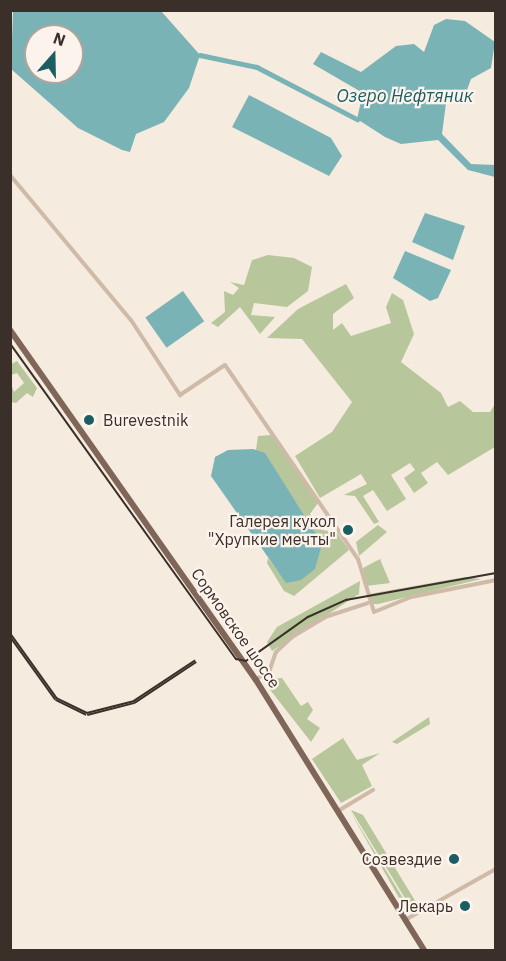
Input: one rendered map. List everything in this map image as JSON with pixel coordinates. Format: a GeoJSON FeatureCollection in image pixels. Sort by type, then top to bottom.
{"type":"FeatureCollection","features":[{"type":"Feature","properties":{"kind":"main road","name":"Сормовское шоссе"},"geometry":{"type":"LineString","coordinates":[[10,330],[256,680],[424,951]]}},
{"type":"Feature","properties":{"kind":"street"},"geometry":{"type":"LineString","coordinates":[[10,175],[131,320],[180,395],[225,365],[358,559],[368,603],[374,612],[411,597],[495,580]]}},
{"type":"Feature","properties":{"kind":"street"},"geometry":{"type":"LineString","coordinates":[[256,680],[269,672],[276,652],[291,638],[325,617],[368,603]]}},
{"type":"Feature","properties":{"kind":"street"},"geometry":{"type":"LineString","coordinates":[[338,811],[373,790]]}},
{"type":"Feature","properties":{"kind":"street"},"geometry":{"type":"LineString","coordinates":[[405,920],[495,868]]}},
{"type":"Feature","properties":{"kind":"green space"},"geometry":{"type":"Polygon","coordinates":[[[268,255],[294,258],[312,267],[308,291],[287,307],[254,303],[251,315],[275,317],[260,334],[240,307],[218,327],[211,323],[225,312],[224,291],[233,295],[239,288],[230,282],[244,285],[252,260],[268,255]]]}},
{"type":"Feature","properties":{"kind":"green space"},"geometry":{"type":"Polygon","coordinates":[[[346,284],[354,298],[333,314],[333,330],[342,323],[351,336],[391,323],[386,307],[392,293],[403,300],[414,334],[401,362],[441,393],[448,407],[460,401],[473,412],[490,412],[495,404],[495,447],[448,475],[437,462],[421,473],[428,483],[414,493],[404,478],[415,470],[410,463],[391,475],[406,499],[387,511],[373,490],[363,496],[379,522],[374,524],[355,496],[344,495],[367,484],[361,474],[320,498],[295,456],[332,432],[352,402],[302,339],[267,338],[298,309],[346,284]]]}},
{"type":"Feature","properties":{"kind":"green space"},"geometry":{"type":"Polygon","coordinates":[[[17,361],[37,388],[33,397],[27,393],[16,403],[11,402],[11,384],[14,392],[24,383],[17,373],[11,375],[11,364],[17,361]]]}},
{"type":"Feature","properties":{"kind":"green space"},"geometry":{"type":"Polygon","coordinates":[[[271,435],[318,503],[310,514],[318,529],[337,533],[349,550],[294,596],[284,591],[267,563],[268,558],[286,582],[256,450],[258,436],[271,435]]]}},
{"type":"Feature","properties":{"kind":"green space"},"geometry":{"type":"Polygon","coordinates":[[[378,525],[387,532],[359,556],[356,542],[378,525]]]}},
{"type":"Feature","properties":{"kind":"green space"},"geometry":{"type":"Polygon","coordinates":[[[380,559],[390,583],[366,586],[363,568],[380,559]]]}},
{"type":"Feature","properties":{"kind":"green space"},"geometry":{"type":"Polygon","coordinates":[[[465,577],[481,579],[378,604],[372,604],[369,594],[465,577]]]}},
{"type":"Feature","properties":{"kind":"green space"},"geometry":{"type":"Polygon","coordinates":[[[360,581],[359,594],[272,651],[267,642],[277,627],[360,581]]]}},
{"type":"Feature","properties":{"kind":"green space"},"geometry":{"type":"Polygon","coordinates":[[[282,678],[301,706],[308,702],[313,710],[307,719],[320,728],[311,742],[268,687],[271,679],[282,678]]]}},
{"type":"Feature","properties":{"kind":"green space"},"geometry":{"type":"Polygon","coordinates":[[[429,717],[430,724],[397,744],[392,742],[429,717]]]}},
{"type":"Feature","properties":{"kind":"green space"},"geometry":{"type":"Polygon","coordinates":[[[343,738],[357,760],[380,753],[362,765],[372,786],[341,803],[312,759],[343,738]]]}},
{"type":"Feature","properties":{"kind":"green space"},"geometry":{"type":"Polygon","coordinates":[[[351,810],[363,815],[417,904],[411,908],[351,810]]]}},
{"type":"Feature","properties":{"kind":"green space"},"geometry":{"type":"Polygon","coordinates":[[[350,811],[409,908],[403,905],[350,811]]]}},
{"type":"Feature","properties":{"kind":"water"},"geometry":{"type":"Polygon","coordinates":[[[13,11],[161,11],[200,55],[189,88],[164,122],[136,134],[130,152],[78,128],[28,84],[84,84],[84,24],[24,24],[24,80],[11,69],[13,11]]]}},
{"type":"Feature","properties":{"kind":"water","name":"Озеро Нефтяник"},"geometry":{"type":"Polygon","coordinates":[[[446,19],[465,21],[495,42],[491,68],[471,79],[464,98],[446,103],[442,134],[471,164],[495,165],[495,177],[468,170],[438,140],[401,144],[385,137],[357,119],[363,93],[313,64],[321,52],[361,72],[396,46],[414,44],[424,52],[434,25],[446,19]]]}},
{"type":"Feature","properties":{"kind":"water"},"geometry":{"type":"Polygon","coordinates":[[[249,95],[331,138],[342,156],[329,176],[232,127],[249,95]]]}},
{"type":"Feature","properties":{"kind":"water"},"geometry":{"type":"Polygon","coordinates":[[[425,213],[465,226],[453,260],[412,242],[425,213]]]}},
{"type":"Feature","properties":{"kind":"water"},"geometry":{"type":"Polygon","coordinates":[[[405,251],[451,270],[438,298],[430,301],[393,278],[405,251]]]}},
{"type":"Feature","properties":{"kind":"water"},"geometry":{"type":"Polygon","coordinates":[[[183,291],[204,321],[167,348],[145,317],[183,291]]]}},
{"type":"Feature","properties":{"kind":"water"},"geometry":{"type":"Polygon","coordinates":[[[253,449],[265,453],[322,544],[315,569],[301,580],[286,583],[211,476],[215,457],[228,450],[253,449]]]}},
{"type":"Feature","properties":{"kind":"waterway"},"geometry":{"type":"LineString","coordinates":[[200,55],[257,67],[357,119]]}},
{"type":"Feature","properties":{"kind":"tram line"},"geometry":{"type":"LineString","coordinates":[[10,343],[236,659],[246,661],[308,617],[346,600],[496,573]]}},
{"type":"Feature","properties":{"kind":"railway"},"geometry":{"type":"LineString","coordinates":[[10,635],[56,699],[87,714],[134,702],[196,661]]}},
{"type":"Feature","properties":{"kind":"place","name":"Burevestnik"},"geometry":{"type":"Point","coordinates":[89,420]}},
{"type":"Feature","properties":{"kind":"place","name":"Галерея кукол \"Хрупкие мечты\""},"geometry":{"type":"Point","coordinates":[348,530]}},
{"type":"Feature","properties":{"kind":"place","name":"Созвездие"},"geometry":{"type":"Point","coordinates":[454,859]}},
{"type":"Feature","properties":{"kind":"place","name":"Лекарь"},"geometry":{"type":"Point","coordinates":[465,906]}}]}
